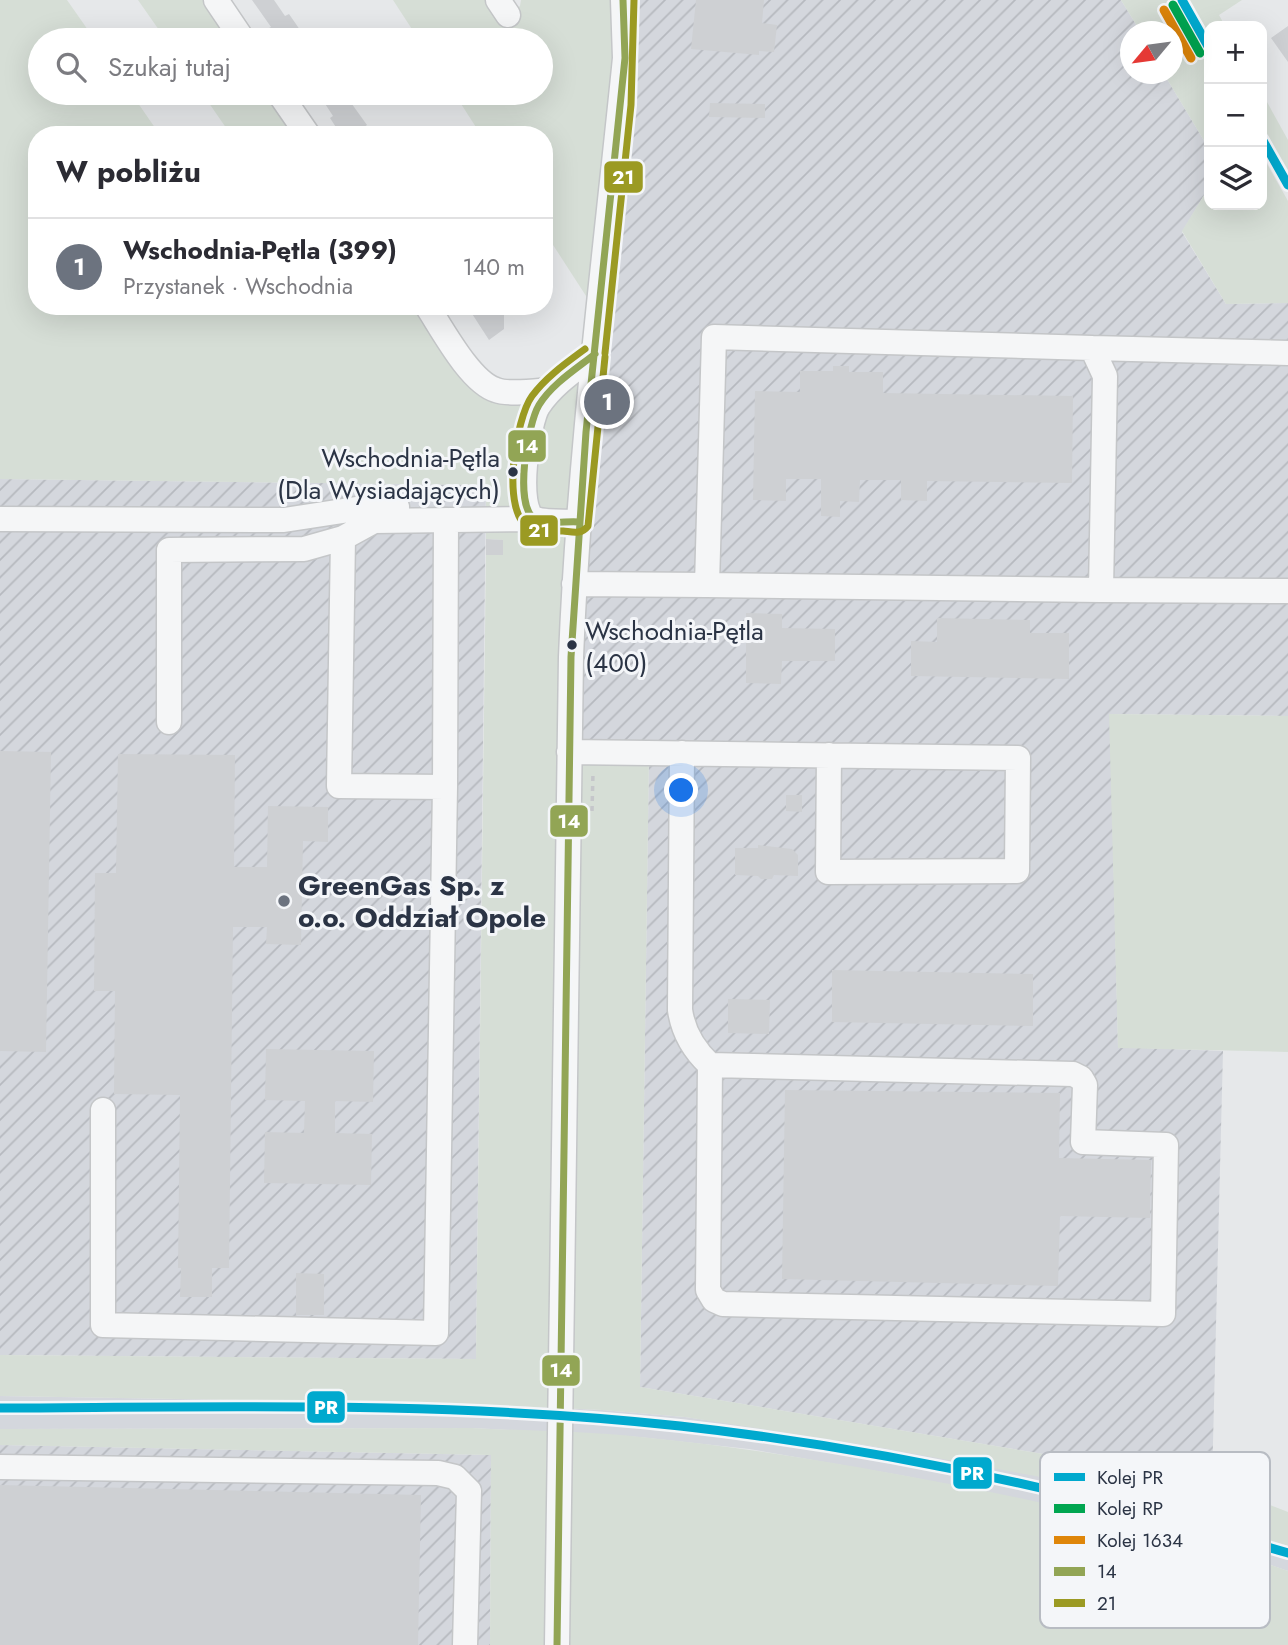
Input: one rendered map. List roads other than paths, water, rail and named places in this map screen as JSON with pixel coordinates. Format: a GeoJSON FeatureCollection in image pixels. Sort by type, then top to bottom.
{"type":"FeatureCollection","features":[{"type":"Feature","properties":{"kind":"street"},"geometry":{"type":"LineString","coordinates":[[216,0],[235,28]]}},
{"type":"Feature","properties":{"kind":"street"},"geometry":{"type":"LineString","coordinates":[[557,1645],[569,752],[574,584],[625,58],[623,0]]}},
{"type":"Feature","properties":{"kind":"street"},"geometry":{"type":"LineString","coordinates":[[287,105],[302,126]]}},
{"type":"Feature","properties":{"kind":"street"},"geometry":{"type":"LineString","coordinates":[[433,315],[470,370],[483,384],[498,391],[551,390]]}},
{"type":"Feature","properties":{"kind":"street"},"geometry":{"type":"LineString","coordinates":[[707,585],[714,337],[1288,352]]}},
{"type":"Feature","properties":{"kind":"street"},"geometry":{"type":"LineString","coordinates":[[1093,348],[1105,376],[1101,590]]}},
{"type":"Feature","properties":{"kind":"street"},"geometry":{"type":"LineString","coordinates":[[535,519],[528,514],[525,506],[529,425],[551,390],[595,354]]}},
{"type":"Feature","properties":{"kind":"street"},"geometry":{"type":"LineString","coordinates":[[0,520],[284,520],[369,507],[446,508],[487,518]]}},
{"type":"Feature","properties":{"kind":"street"},"geometry":{"type":"LineString","coordinates":[[169,722],[169,550],[304,549],[342,538],[374,521],[487,518],[578,522]]}},
{"type":"Feature","properties":{"kind":"street"},"geometry":{"type":"LineString","coordinates":[[103,1110],[103,1325],[436,1333],[445,787],[446,520]]}},
{"type":"Feature","properties":{"kind":"street"},"geometry":{"type":"LineString","coordinates":[[342,538],[339,786],[445,787]]}},
{"type":"Feature","properties":{"kind":"street"},"geometry":{"type":"LineString","coordinates":[[574,584],[1288,592]]}},
{"type":"Feature","properties":{"kind":"street"},"geometry":{"type":"LineString","coordinates":[[569,752],[682,753],[829,755],[1018,758],[1017,871],[828,872],[829,755]]}},
{"type":"Feature","properties":{"kind":"street"},"geometry":{"type":"LineString","coordinates":[[682,753],[680,1010],[688,1037],[710,1066],[708,1290],[715,1300],[723,1304],[1163,1314],[1166,1145],[1083,1142],[1085,1085],[1081,1078],[1073,1074],[710,1066]]}},
{"type":"Feature","properties":{"kind":"street"},"geometry":{"type":"LineString","coordinates":[[0,1467],[438,1473],[455,1477],[469,1490],[465,1645]]}},
{"type":"Feature","properties":{"kind":"rail line","name":"PR"},"geometry":{"type":"LineString","coordinates":[[1182,0],[1204,39]]}},
{"type":"Feature","properties":{"kind":"rail line","name":"RP"},"geometry":{"type":"LineString","coordinates":[[1173,5],[1200,53]]}},
{"type":"Feature","properties":{"kind":"rail line","name":"1634"},"geometry":{"type":"LineString","coordinates":[[1164,10],[1191,58]]}},
{"type":"Feature","properties":{"kind":"rail line","name":"PR"},"geometry":{"type":"LineString","coordinates":[[1267,147],[1288,185]]}},
{"type":"Feature","properties":{"kind":"rail line","name":"PR"},"geometry":{"type":"LineString","coordinates":[[0,1408],[340,1407],[510,1412],[595,1418],[680,1426],[834,1447],[1040,1488]]}},
{"type":"Feature","properties":{"kind":"rail line","name":"PR"},"geometry":{"type":"LineString","coordinates":[[1270,1548],[1288,1553]]}},
{"type":"Feature","properties":{"kind":"place","name":"Wschodnia-Pętla (399)"},"geometry":{"type":"Point","coordinates":[607,402]}},
{"type":"Feature","properties":{"kind":"place","name":"Wschodnia-Pętla (Dla Wysiadających)"},"geometry":{"type":"Point","coordinates":[513,472]}},
{"type":"Feature","properties":{"kind":"place","name":"Wschodnia-Pętla (400)"},"geometry":{"type":"Point","coordinates":[572,645]}},
{"type":"Feature","properties":{"kind":"place","name":"GreenGas Sp. z o.o. Oddział Opole"},"geometry":{"type":"Point","coordinates":[284,901]}}]}
